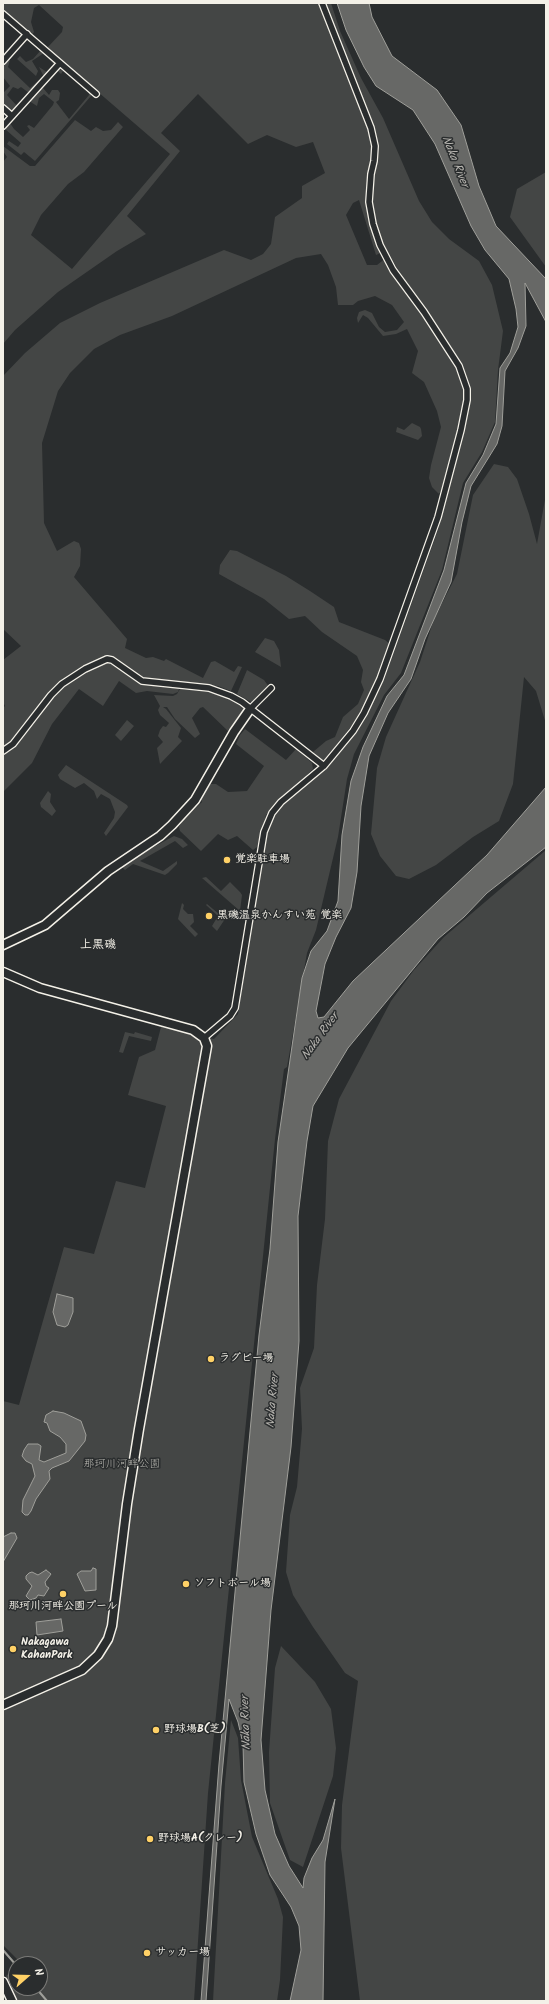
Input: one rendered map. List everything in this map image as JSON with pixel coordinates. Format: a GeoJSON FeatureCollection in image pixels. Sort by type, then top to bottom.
{"type":"FeatureCollection","features":[{"type":"Feature","properties":{"kind":"street"},"geometry":{"type":"LineString","coordinates":[[204,1038],[230,1016],[235,1008],[264,832],[272,813],[281,802],[324,766],[352,731],[364,713],[380,678],[438,517],[461,430],[467,389],[459,366],[424,312],[393,270],[380,245],[373,224],[369,202],[370,174],[374,161],[375,146],[371,128],[322,3]]}},
{"type":"Feature","properties":{"kind":"street"},"geometry":{"type":"LineString","coordinates":[[3,14],[96,94]]}},
{"type":"Feature","properties":{"kind":"street"},"geometry":{"type":"LineString","coordinates":[[3,61],[27,34]]}},
{"type":"Feature","properties":{"kind":"street"},"geometry":{"type":"LineString","coordinates":[[3,126],[60,63]]}},
{"type":"Feature","properties":{"kind":"street"},"geometry":{"type":"LineString","coordinates":[[3,108],[12,116]]}},
{"type":"Feature","properties":{"kind":"street"},"geometry":{"type":"LineString","coordinates":[[3,751],[13,744],[51,695],[62,684],[85,669],[107,659],[112,660],[142,681],[220,691],[237,699],[324,766]]}},
{"type":"Feature","properties":{"kind":"street"},"geometry":{"type":"LineString","coordinates":[[3,945],[49,922],[108,871],[160,836],[172,825],[195,800],[234,732],[250,709],[271,688]]}},
{"type":"Feature","properties":{"kind":"street"},"geometry":{"type":"LineString","coordinates":[[3,972],[40,988],[193,1030],[204,1038],[207,1046],[138,1436],[127,1504],[112,1626],[108,1639],[98,1655],[82,1670],[3,1705]]}},
{"type":"Feature","properties":{"kind":"street"},"geometry":{"type":"LineString","coordinates":[[3,1982],[12,2001]]}},
{"type":"Feature","properties":{"kind":"green space","name":"那珂川河畔公園"},"geometry":{"type":"Polygon","coordinates":[[[3,3],[331,3],[340,31],[361,78],[383,118],[419,201],[432,222],[449,239],[479,261],[492,285],[503,331],[498,370],[495,422],[482,452],[463,483],[442,570],[401,673],[384,695],[354,754],[347,779],[338,837],[316,930],[307,953],[287,1067],[284,1069],[275,1139],[208,1793],[194,2001],[18,2001],[16,1996],[48,1996],[48,1956],[14,1956],[3,1945],[3,1401],[19,1405],[64,1247],[94,1254],[116,1181],[145,1188],[166,1106],[128,1095],[139,1057],[155,1050],[161,1027],[214,1039],[238,1014],[266,837],[273,816],[284,803],[327,768],[367,714],[384,680],[438,530],[466,423],[471,390],[462,363],[389,254],[383,252],[376,255],[359,200],[353,203],[346,215],[367,265],[377,265],[386,258],[463,379],[466,391],[462,419],[442,489],[439,494],[432,487],[429,478],[441,427],[437,411],[424,382],[412,373],[418,351],[407,329],[396,334],[383,336],[368,318],[363,315],[358,323],[357,318],[359,312],[365,310],[372,313],[379,327],[385,332],[397,330],[404,322],[392,305],[375,296],[358,301],[353,305],[338,305],[336,287],[328,265],[321,254],[296,258],[172,316],[120,335],[94,349],[70,373],[58,391],[42,443],[44,523],[57,551],[74,541],[79,543],[81,549],[80,566],[74,577],[127,639],[125,648],[146,658],[153,657],[164,661],[166,659],[203,678],[211,662],[215,661],[234,672],[238,666],[242,667],[231,691],[218,686],[181,683],[178,692],[173,694],[147,691],[136,693],[119,681],[103,706],[79,689],[52,724],[32,763],[3,792],[3,708],[5,706],[3,702],[3,660],[21,646],[3,629],[3,376],[25,353],[60,323],[100,303],[224,250],[251,260],[263,254],[271,244],[275,217],[302,198],[302,186],[325,173],[313,142],[296,147],[267,135],[248,144],[198,94],[161,133],[180,151],[127,216],[146,234],[117,251],[58,292],[15,330],[3,344],[3,162],[7,157],[3,151],[3,146],[30,166],[35,166],[75,120],[91,131],[96,127],[103,131],[111,130],[118,122],[123,127],[84,172],[68,184],[41,215],[31,235],[72,269],[170,154],[47,48],[62,32],[63,27],[39,5],[34,8],[31,22],[34,32],[32,35],[3,9],[3,3]]]}},
{"type":"Feature","properties":{"kind":"green space"},"geometry":{"type":"Polygon","coordinates":[[[41,50],[56,62],[55,64],[44,77],[39,67],[47,72],[54,65],[44,53],[32,61],[38,71],[36,76],[17,59],[20,56],[26,62],[33,59],[41,50]]]}},
{"type":"Feature","properties":{"kind":"green space"},"geometry":{"type":"Polygon","coordinates":[[[10,60],[8,67],[30,88],[39,80],[41,81],[29,93],[21,87],[18,89],[13,87],[7,95],[18,107],[11,112],[3,105],[3,93],[10,86],[3,77],[3,64],[10,60]]]}},
{"type":"Feature","properties":{"kind":"green space"},"geometry":{"type":"Polygon","coordinates":[[[58,68],[63,71],[61,74],[58,71],[43,88],[49,95],[52,90],[58,90],[60,93],[59,100],[56,102],[69,119],[89,95],[88,90],[91,92],[91,96],[35,161],[24,152],[21,155],[7,144],[9,141],[18,147],[21,143],[5,129],[10,123],[23,137],[30,130],[27,126],[29,125],[34,128],[54,102],[44,94],[39,98],[37,106],[29,101],[58,68]]]}},
{"type":"Feature","properties":{"kind":"green space"},"geometry":{"type":"Polygon","coordinates":[[[546,172],[546,267],[510,217],[517,189],[546,172]]]}},
{"type":"Feature","properties":{"kind":"green space"},"geometry":{"type":"Polygon","coordinates":[[[412,423],[421,429],[422,436],[418,440],[396,432],[397,427],[404,430],[412,423]]]}},
{"type":"Feature","properties":{"kind":"green space"},"geometry":{"type":"Polygon","coordinates":[[[494,464],[508,467],[517,479],[537,544],[546,494],[546,724],[536,691],[524,677],[513,784],[499,821],[473,837],[436,865],[409,879],[396,876],[380,856],[371,834],[377,768],[386,737],[420,662],[434,619],[457,574],[473,495],[494,464]]]}},
{"type":"Feature","properties":{"kind":"green space"},"geometry":{"type":"Polygon","coordinates":[[[230,550],[237,551],[286,576],[310,591],[334,607],[339,622],[385,640],[390,644],[378,679],[362,713],[324,760],[321,760],[313,752],[326,741],[335,737],[343,717],[358,704],[364,690],[361,682],[363,670],[357,656],[322,632],[305,616],[289,619],[264,599],[219,574],[220,565],[230,550]]]}},
{"type":"Feature","properties":{"kind":"green space"},"geometry":{"type":"Polygon","coordinates":[[[265,638],[274,641],[279,650],[281,667],[255,652],[265,638]]]}},
{"type":"Feature","properties":{"kind":"green space"},"geometry":{"type":"Polygon","coordinates":[[[247,670],[264,680],[269,687],[254,702],[251,702],[237,694],[247,670]]]}},
{"type":"Feature","properties":{"kind":"green space"},"geometry":{"type":"Polygon","coordinates":[[[180,689],[217,693],[229,697],[245,707],[228,731],[203,707],[200,708],[192,718],[200,734],[195,738],[175,719],[167,707],[163,707],[181,728],[178,737],[182,741],[160,764],[157,748],[163,742],[158,736],[163,726],[166,727],[169,723],[160,715],[158,710],[160,706],[154,695],[173,696],[177,694],[180,689]]]}},
{"type":"Feature","properties":{"kind":"green space"},"geometry":{"type":"Polygon","coordinates":[[[127,720],[134,726],[121,741],[115,735],[127,720]]]}},
{"type":"Feature","properties":{"kind":"green space"},"geometry":{"type":"Polygon","coordinates":[[[245,729],[286,760],[296,749],[312,763],[313,769],[266,815],[257,847],[253,850],[237,836],[228,840],[218,834],[201,851],[180,831],[179,827],[182,821],[202,802],[201,799],[210,784],[216,784],[228,792],[247,791],[264,766],[236,744],[240,735],[245,729]]]}},
{"type":"Feature","properties":{"kind":"green space"},"geometry":{"type":"Polygon","coordinates":[[[66,765],[127,805],[128,807],[106,836],[104,833],[114,818],[115,812],[110,799],[101,794],[97,799],[94,791],[84,783],[75,788],[60,779],[58,775],[66,765]]]}},
{"type":"Feature","properties":{"kind":"green space"},"geometry":{"type":"Polygon","coordinates":[[[48,791],[51,794],[50,802],[56,811],[52,816],[41,807],[40,803],[48,791]]]}},
{"type":"Feature","properties":{"kind":"green space"},"geometry":{"type":"Polygon","coordinates":[[[174,836],[182,839],[188,845],[183,848],[175,841],[140,861],[163,871],[177,861],[177,864],[165,875],[133,864],[125,870],[123,868],[123,865],[135,857],[174,836]]]}},
{"type":"Feature","properties":{"kind":"green space"},"geometry":{"type":"Polygon","coordinates":[[[546,850],[546,2001],[360,2001],[341,1848],[342,1805],[358,1681],[345,1673],[313,1627],[293,1595],[286,1572],[290,1515],[297,1487],[302,1429],[300,1388],[314,1348],[317,1285],[325,1219],[328,1141],[339,1099],[391,1001],[414,970],[444,937],[546,850]]]}},
{"type":"Feature","properties":{"kind":"green space"},"geometry":{"type":"Polygon","coordinates":[[[206,877],[221,891],[230,882],[240,892],[242,895],[240,911],[202,878],[206,877]]]}},
{"type":"Feature","properties":{"kind":"green space"},"geometry":{"type":"Polygon","coordinates":[[[182,903],[184,905],[183,909],[188,914],[193,914],[194,922],[190,926],[198,934],[195,937],[178,919],[182,903]]]}},
{"type":"Feature","properties":{"kind":"green space"},"geometry":{"type":"Polygon","coordinates":[[[207,904],[219,914],[225,909],[232,914],[227,916],[217,931],[212,926],[218,916],[206,905],[207,904]]]}},
{"type":"Feature","properties":{"kind":"green space"},"geometry":{"type":"Polygon","coordinates":[[[125,1032],[134,1034],[135,1032],[152,1037],[151,1041],[129,1036],[123,1053],[119,1052],[125,1032]]]}},
{"type":"Feature","properties":{"kind":"green space"},"geometry":{"type":"Polygon","coordinates":[[[281,1646],[315,1682],[331,1709],[336,1748],[333,1776],[303,1867],[290,1860],[270,1803],[269,1752],[275,1668],[281,1646]]]}},
{"type":"Feature","properties":{"kind":"green space"},"geometry":{"type":"Polygon","coordinates":[[[231,1720],[238,1738],[241,1780],[252,1837],[278,1899],[283,1917],[280,1980],[277,2001],[213,2001],[225,1783],[231,1720]]]}},
{"type":"Feature","properties":{"kind":"water","name":"Naka River"},"geometry":{"type":"Polygon","coordinates":[[[337,3],[369,3],[372,17],[392,56],[437,90],[461,125],[479,186],[496,226],[546,279],[546,322],[525,283],[526,326],[518,348],[505,371],[502,426],[497,444],[471,486],[462,522],[451,582],[425,639],[411,679],[388,713],[369,756],[361,806],[357,872],[351,908],[336,937],[325,964],[316,1011],[318,1018],[324,1017],[353,981],[487,855],[546,787],[546,847],[487,893],[464,917],[438,939],[348,1048],[313,1106],[307,1141],[298,1216],[299,1341],[291,1447],[271,1610],[261,1740],[265,1790],[275,1834],[289,1866],[303,1888],[304,1878],[312,1858],[323,1840],[335,1799],[325,1862],[323,2001],[290,2001],[301,1950],[299,1926],[291,1907],[270,1875],[256,1834],[244,1782],[243,1744],[238,1722],[229,1699],[221,1786],[206,2001],[201,2001],[219,1764],[259,1335],[270,1249],[278,1142],[302,978],[311,951],[327,931],[338,901],[342,835],[351,781],[363,747],[387,696],[404,675],[444,570],[466,483],[483,455],[496,424],[500,368],[510,353],[518,327],[516,309],[509,279],[485,250],[471,226],[435,144],[413,110],[376,86],[364,67],[346,30],[337,3]]]}},
{"type":"Feature","properties":{"kind":"water"},"geometry":{"type":"Polygon","coordinates":[[[57,1294],[73,1298],[73,1312],[68,1325],[65,1327],[57,1325],[53,1312],[57,1294]]]}},
{"type":"Feature","properties":{"kind":"water"},"geometry":{"type":"Polygon","coordinates":[[[53,1411],[64,1413],[81,1421],[86,1435],[85,1441],[69,1461],[52,1468],[49,1471],[50,1479],[36,1499],[31,1511],[28,1515],[25,1515],[22,1512],[23,1500],[35,1476],[32,1464],[26,1461],[22,1456],[24,1450],[28,1444],[38,1444],[41,1446],[39,1460],[44,1462],[66,1453],[66,1444],[60,1437],[50,1431],[47,1423],[44,1422],[46,1415],[53,1411]]]}},
{"type":"Feature","properties":{"kind":"water"},"geometry":{"type":"Polygon","coordinates":[[[11,1533],[15,1533],[17,1538],[3,1562],[3,1537],[11,1533]]]}},
{"type":"Feature","properties":{"kind":"water"},"geometry":{"type":"Polygon","coordinates":[[[93,1568],[96,1569],[96,1590],[85,1591],[77,1574],[81,1571],[91,1571],[93,1568]]]}},
{"type":"Feature","properties":{"kind":"water"},"geometry":{"type":"Polygon","coordinates":[[[46,1570],[51,1574],[45,1582],[46,1586],[49,1588],[44,1596],[38,1595],[36,1598],[30,1600],[26,1596],[32,1586],[26,1579],[26,1576],[32,1572],[38,1575],[46,1570]]]}},
{"type":"Feature","properties":{"kind":"water"},"geometry":{"type":"Polygon","coordinates":[[[61,1619],[63,1631],[37,1635],[36,1622],[61,1619]]]}},
{"type":"Feature","properties":{"kind":"waterway"},"geometry":{"type":"LineString","coordinates":[[3,1950],[8,1956]]}},
{"type":"Feature","properties":{"kind":"waterway"},"geometry":{"type":"LineString","coordinates":[[43,1996],[47,2001]]}},
{"type":"Feature","properties":{"kind":"place","name":"覚楽駐車場"},"geometry":{"type":"Point","coordinates":[227,860]}},
{"type":"Feature","properties":{"kind":"place","name":"黒磯温泉かんすい苑 覚楽"},"geometry":{"type":"Point","coordinates":[209,916]}},
{"type":"Feature","properties":{"kind":"place","name":"ラグビー場"},"geometry":{"type":"Point","coordinates":[211,1359]}},
{"type":"Feature","properties":{"kind":"place","name":"ソフトボール場"},"geometry":{"type":"Point","coordinates":[186,1584]}},
{"type":"Feature","properties":{"kind":"place","name":"那珂川河畔公園プール"},"geometry":{"type":"Point","coordinates":[63,1594]}},
{"type":"Feature","properties":{"kind":"place","name":"Nakagawa KahanPark"},"geometry":{"type":"Point","coordinates":[13,1649]}},
{"type":"Feature","properties":{"kind":"place","name":"野球場B(芝)"},"geometry":{"type":"Point","coordinates":[156,1730]}},
{"type":"Feature","properties":{"kind":"place","name":"野球場A(クレー)"},"geometry":{"type":"Point","coordinates":[150,1839]}},
{"type":"Feature","properties":{"kind":"place","name":"サッカー場"},"geometry":{"type":"Point","coordinates":[147,1953]}},
{"type":"Feature","properties":{"kind":"district","name":"上黒磯"},"geometry":{"type":"Point","coordinates":[98,946]}}]}
